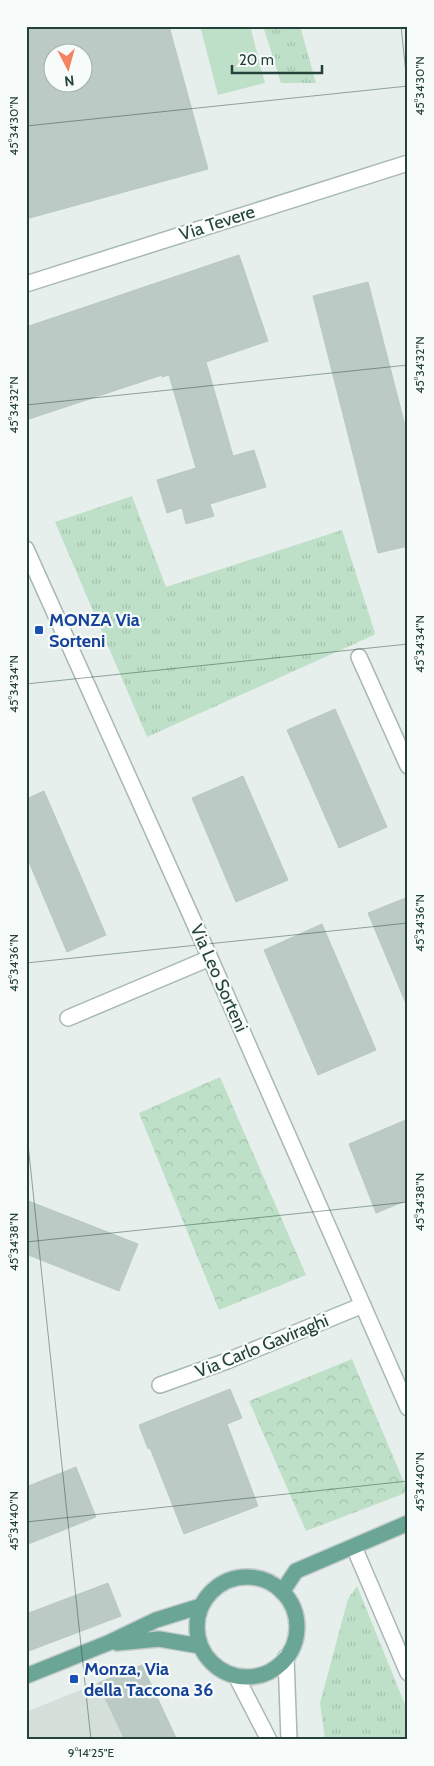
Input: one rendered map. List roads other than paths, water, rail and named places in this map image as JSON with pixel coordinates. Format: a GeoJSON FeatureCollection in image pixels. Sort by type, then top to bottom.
{"type":"FeatureCollection","features":[{"type":"Feature","properties":{"kind":"main road"},"geometry":{"type":"LineString","coordinates":[[282,1592],[296,1571],[408,1523]]}},
{"type":"Feature","properties":{"kind":"main road"},"geometry":{"type":"LineString","coordinates":[[238,1578],[254,1578],[269,1583],[282,1592],[296,1616],[296,1630],[294,1645],[276,1667],[264,1674],[250,1677],[236,1676],[221,1670],[209,1660],[200,1646],[197,1633],[197,1619],[201,1606],[210,1593],[223,1583],[238,1578]]}},
{"type":"Feature","properties":{"kind":"main road"},"geometry":{"type":"LineString","coordinates":[[26,1676],[108,1643],[156,1620],[201,1606]]}},
{"type":"Feature","properties":{"kind":"main road"},"geometry":{"type":"LineString","coordinates":[[108,1643],[159,1639],[200,1646]]}},
{"type":"Feature","properties":{"kind":"street","name":"Via Tevere"},"geometry":{"type":"LineString","coordinates":[[26,284],[408,163]]}},
{"type":"Feature","properties":{"kind":"street","name":"Via Leo Sorteni"},"geometry":{"type":"LineString","coordinates":[[26,549],[210,958],[408,1408]]}},
{"type":"Feature","properties":{"kind":"street"},"geometry":{"type":"LineString","coordinates":[[359,657],[408,766]]}},
{"type":"Feature","properties":{"kind":"street"},"geometry":{"type":"LineString","coordinates":[[68,1018],[210,958]]}},
{"type":"Feature","properties":{"kind":"street","name":"Via Carlo Gaviraghi"},"geometry":{"type":"LineString","coordinates":[[160,1384],[227,1361],[363,1305]]}},
{"type":"Feature","properties":{"kind":"street"},"geometry":{"type":"LineString","coordinates":[[354,1547],[408,1673]]}},
{"type":"Feature","properties":{"kind":"street"},"geometry":{"type":"LineString","coordinates":[[286,1657],[289,1740]]}},
{"type":"Feature","properties":{"kind":"street"},"geometry":{"type":"LineString","coordinates":[[236,1676],[269,1740]]}},
{"type":"Feature","properties":{"kind":"place","name":"MONZA Via Sorteni"},"geometry":{"type":"Point","coordinates":[39,630]}},
{"type":"Feature","properties":{"kind":"place","name":"Monza, Via della Taccona 36"},"geometry":{"type":"Point","coordinates":[74,1679]}}]}
